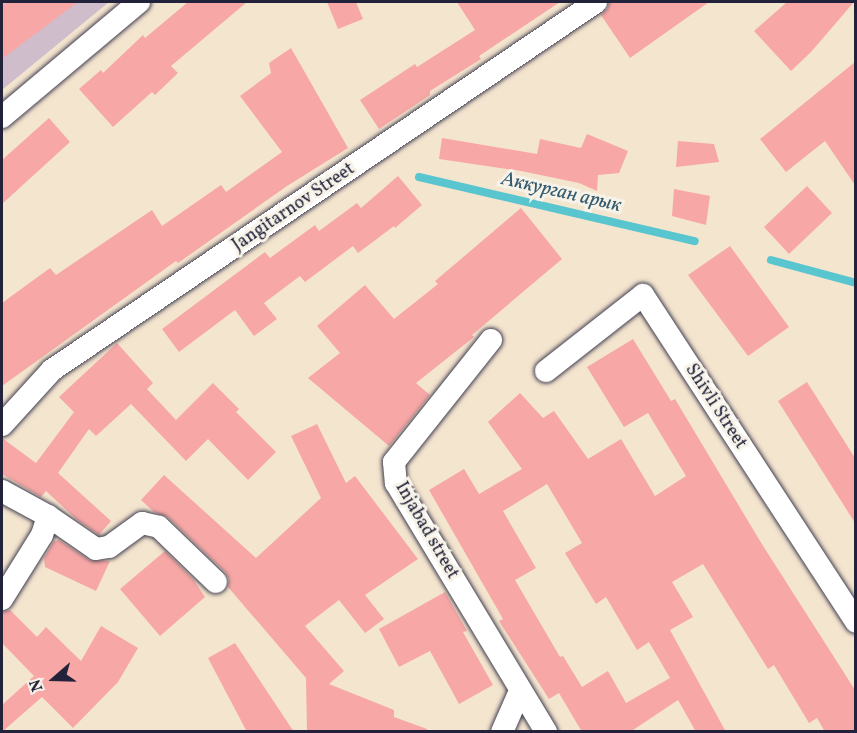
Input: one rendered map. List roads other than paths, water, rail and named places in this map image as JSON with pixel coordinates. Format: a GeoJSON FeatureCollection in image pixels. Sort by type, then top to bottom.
{"type":"FeatureCollection","features":[{"type":"Feature","properties":{"kind":"street"},"geometry":{"type":"LineString","coordinates":[[2,117],[139,2]]}},
{"type":"Feature","properties":{"kind":"street","name":"Jangitarnov Street"},"geometry":{"type":"LineString","coordinates":[[2,425],[52,370],[596,2]]}},
{"type":"Feature","properties":{"kind":"street","name":"Shivli Street"},"geometry":{"type":"LineString","coordinates":[[546,371],[643,295],[855,622]]}},
{"type":"Feature","properties":{"kind":"street","name":"Injаbаd street"},"geometry":{"type":"LineString","coordinates":[[491,340],[394,462],[396,483],[546,732]]}},
{"type":"Feature","properties":{"kind":"street"},"geometry":{"type":"LineString","coordinates":[[2,491],[48,516],[96,549],[109,547],[142,523],[150,523],[159,527],[216,582]]}},
{"type":"Feature","properties":{"kind":"street"},"geometry":{"type":"LineString","coordinates":[[2,599],[42,535],[48,516]]}},
{"type":"Feature","properties":{"kind":"street"},"geometry":{"type":"LineString","coordinates":[[502,732],[520,690]]}},
{"type":"Feature","properties":{"kind":"waterway","name":"Аккурган арык"},"geometry":{"type":"LineString","coordinates":[[419,177],[695,241]]}},
{"type":"Feature","properties":{"kind":"waterway","name":"Аккурган арык"},"geometry":{"type":"LineString","coordinates":[[771,260],[856,283]]}}]}
